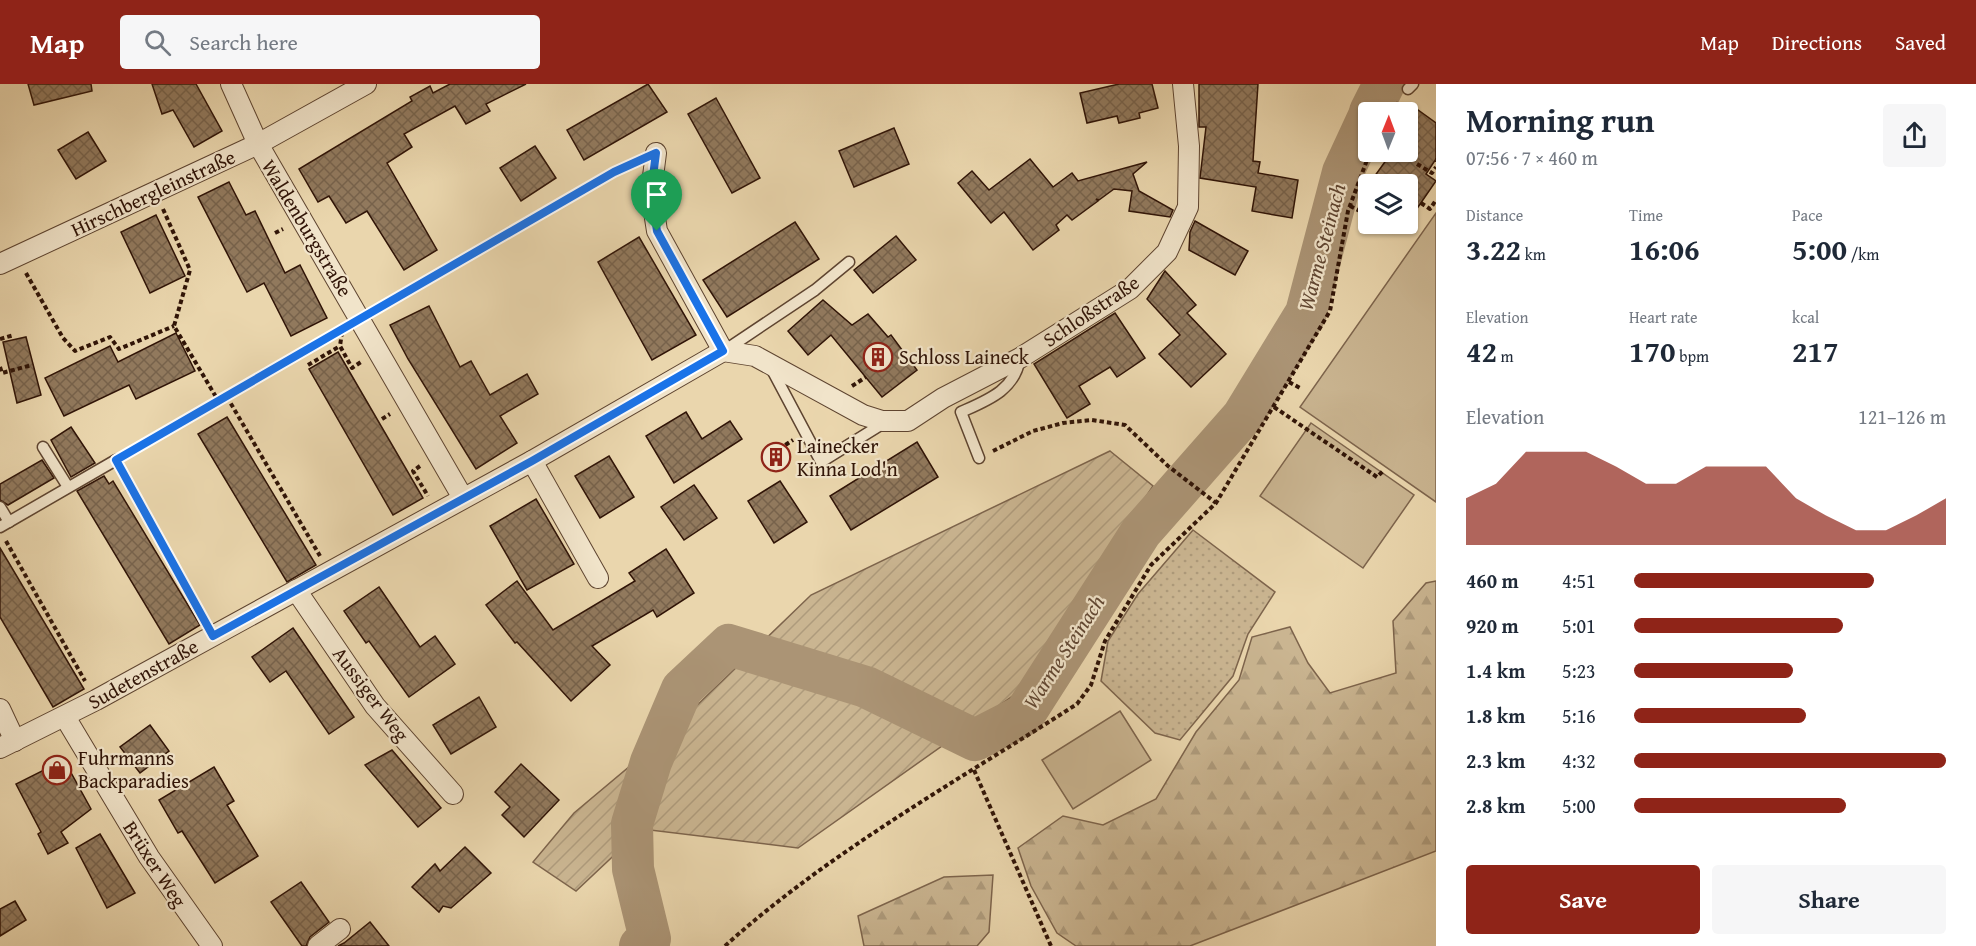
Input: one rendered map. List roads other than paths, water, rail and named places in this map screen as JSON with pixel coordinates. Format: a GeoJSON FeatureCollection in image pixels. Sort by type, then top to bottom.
{"type":"FeatureCollection","features":[{"type":"Feature","properties":{"kind":"street","name":"Waldenburgstraße"},"geometry":{"type":"LineString","coordinates":[[231,84],[258,144],[463,498]]}},
{"type":"Feature","properties":{"kind":"street","name":"Hirschbergleinstraße"},"geometry":{"type":"LineString","coordinates":[[8,260],[258,144],[366,84]]}},
{"type":"Feature","properties":{"kind":"street","name":"Schloßstraße"},"geometry":{"type":"LineString","coordinates":[[723,351],[741,352],[769,363],[863,415],[887,421],[908,421],[943,398],[1020,358],[1130,289],[1167,252],[1188,207],[1189,146],[1184,84]]}},
{"type":"Feature","properties":{"kind":"street"},"geometry":{"type":"LineString","coordinates":[[656,153],[651,192],[657,231],[723,351]]}},
{"type":"Feature","properties":{"kind":"street","name":"Sudetenstraße"},"geometry":{"type":"LineString","coordinates":[[8,745],[65,717],[532,461],[723,351]]}},
{"type":"Feature","properties":{"kind":"street"},"geometry":{"type":"LineString","coordinates":[[532,461],[598,578]]}},
{"type":"Feature","properties":{"kind":"street","name":"Aussiger Weg"},"geometry":{"type":"LineString","coordinates":[[296,590],[375,706],[453,794]]}},
{"type":"Feature","properties":{"kind":"street"},"geometry":{"type":"LineString","coordinates":[[0,709],[8,745]]}},
{"type":"Feature","properties":{"kind":"street","name":"Brüxer Weg"},"geometry":{"type":"LineString","coordinates":[[65,717],[149,856],[212,946]]}},
{"type":"Feature","properties":{"kind":"street"},"geometry":{"type":"LineString","coordinates":[[318,946],[339,929]]}},
{"type":"Feature","properties":{"kind":"lane"},"geometry":{"type":"LineString","coordinates":[[723,351],[815,291],[849,262]]}},
{"type":"Feature","properties":{"kind":"lane"},"geometry":{"type":"LineString","coordinates":[[979,458],[961,412],[1003,391],[1018,372],[1020,358]]}},
{"type":"Feature","properties":{"kind":"lane"},"geometry":{"type":"LineString","coordinates":[[769,363],[821,462],[887,421]]}},
{"type":"Feature","properties":{"kind":"lane"},"geometry":{"type":"LineString","coordinates":[[43,447],[68,487]]}},
{"type":"Feature","properties":{"kind":"lane"},"geometry":{"type":"LineString","coordinates":[[0,507],[4,525],[116,460]]}},
{"type":"Feature","properties":{"kind":"waterway","name":"Warme Steinach"},"geometry":{"type":"LineString","coordinates":[[1375,102],[1384,84]]}},
{"type":"Feature","properties":{"kind":"waterway","name":"Warme Steinach"},"geometry":{"type":"LineString","coordinates":[[640,946],[650,939],[633,869],[632,824],[651,762],[682,689],[729,645],[866,687],[975,740],[1024,715],[1141,532],[1243,416],[1306,313],[1343,172],[1358,140]]}},
{"type":"Feature","properties":{"kind":"place","name":"Schloss Laineck"},"geometry":{"type":"Point","coordinates":[878,357]}},
{"type":"Feature","properties":{"kind":"place","name":"Lainecker Kinna Lod'n"},"geometry":{"type":"Point","coordinates":[776,457]}},
{"type":"Feature","properties":{"kind":"place","name":"Fuhrmanns Backparadies"},"geometry":{"type":"Point","coordinates":[57,770]}}]}
